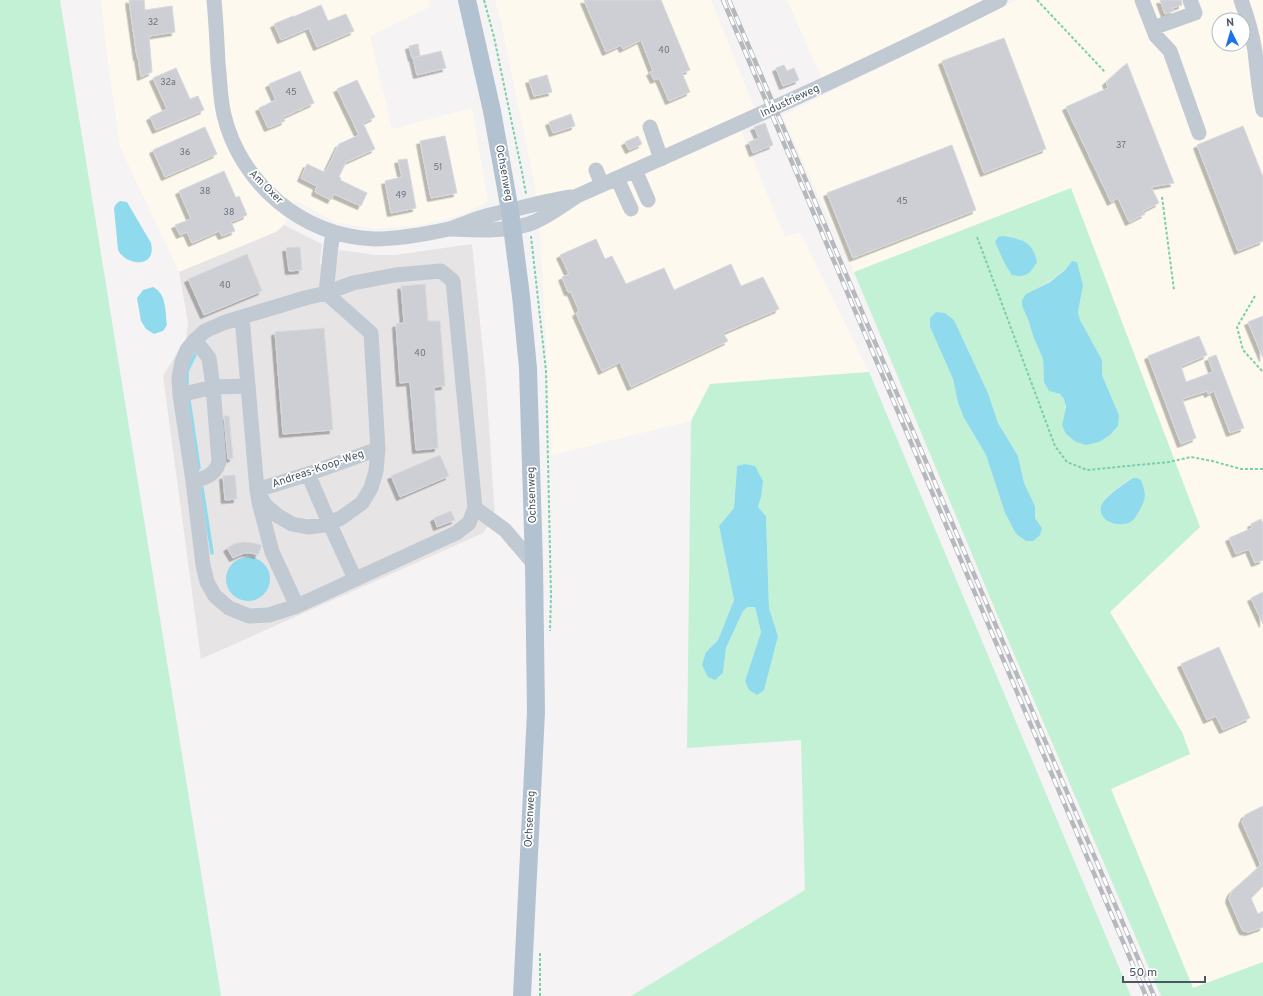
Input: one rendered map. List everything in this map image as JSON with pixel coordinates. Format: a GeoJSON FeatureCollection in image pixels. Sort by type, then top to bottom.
{"type":"FeatureCollection","features":[{"type":"Feature","properties":{"kind":"main road","name":"Ochsenweg"},"geometry":{"type":"LineString","coordinates":[[467,0],[492,111],[511,219],[526,334],[528,368],[534,564],[536,712],[522,996]]}},
{"type":"Feature","properties":{"kind":"street","name":"Am Oxer"},"geometry":{"type":"LineString","coordinates":[[214,0],[221,98],[224,115],[237,152],[247,169],[256,180],[297,216],[333,233],[373,239],[397,238],[450,229],[482,230],[511,219]]}},
{"type":"Feature","properties":{"kind":"street","name":"Industrieweg"},"geometry":{"type":"LineString","coordinates":[[511,219],[530,224],[577,196],[775,108],[925,38],[1000,0]]}},
{"type":"Feature","properties":{"kind":"street"},"geometry":{"type":"LineString","coordinates":[[1142,0],[1154,32],[1170,51],[1199,133]]}},
{"type":"Feature","properties":{"kind":"street"},"geometry":{"type":"LineString","coordinates":[[1241,0],[1254,50],[1258,90],[1263,110]]}},
{"type":"Feature","properties":{"kind":"street"},"geometry":{"type":"LineString","coordinates":[[1154,32],[1198,20],[1193,6]]}},
{"type":"Feature","properties":{"kind":"street"},"geometry":{"type":"LineString","coordinates":[[650,127],[661,159]]}},
{"type":"Feature","properties":{"kind":"street"},"geometry":{"type":"LineString","coordinates":[[596,170],[602,185]]}},
{"type":"Feature","properties":{"kind":"street"},"geometry":{"type":"LineString","coordinates":[[635,170],[648,200]]}},
{"type":"Feature","properties":{"kind":"street"},"geometry":{"type":"LineString","coordinates":[[617,178],[631,209]]}},
{"type":"Feature","properties":{"kind":"street"},"geometry":{"type":"LineString","coordinates":[[326,293],[333,233]]}},
{"type":"Feature","properties":{"kind":"street"},"geometry":{"type":"LineString","coordinates":[[441,271],[453,281],[474,508],[469,523],[456,533],[355,580],[297,606],[269,615],[249,616],[229,608],[215,596],[207,582],[203,565],[179,378],[182,362],[187,350],[195,340],[205,331],[222,323],[242,317],[326,293],[353,283],[403,274],[441,271]]}},
{"type":"Feature","properties":{"kind":"street"},"geometry":{"type":"LineString","coordinates":[[257,490],[265,505],[278,516],[292,524],[308,527],[324,525],[340,518],[362,503],[371,488],[376,471],[378,449],[371,333],[326,293]]}},
{"type":"Feature","properties":{"kind":"street"},"geometry":{"type":"LineString","coordinates":[[242,317],[259,502],[272,552],[297,606]]}},
{"type":"Feature","properties":{"kind":"street"},"geometry":{"type":"LineString","coordinates":[[193,481],[205,478],[216,470],[219,462],[213,387],[209,358],[195,340]]}},
{"type":"Feature","properties":{"kind":"street"},"geometry":{"type":"LineString","coordinates":[[180,395],[213,387],[248,386]]}},
{"type":"Feature","properties":{"kind":"street","name":"Andreas-Koop-Weg"},"geometry":{"type":"LineString","coordinates":[[257,490],[308,474],[378,449]]}},
{"type":"Feature","properties":{"kind":"street"},"geometry":{"type":"LineString","coordinates":[[308,474],[355,580]]}},
{"type":"Feature","properties":{"kind":"street"},"geometry":{"type":"LineString","coordinates":[[474,508],[505,530],[534,564]]}},
{"type":"Feature","properties":{"kind":"path"},"geometry":{"type":"LineString","coordinates":[[484,0],[494,37],[526,193]]}},
{"type":"Feature","properties":{"kind":"path"},"geometry":{"type":"LineString","coordinates":[[1037,0],[1106,72]]}},
{"type":"Feature","properties":{"kind":"path"},"geometry":{"type":"LineString","coordinates":[[1162,197],[1174,290]]}},
{"type":"Feature","properties":{"kind":"path"},"geometry":{"type":"LineString","coordinates":[[977,237],[1055,446],[1067,462],[1087,470],[1169,462],[1191,457],[1212,460],[1241,469],[1263,469]]}},
{"type":"Feature","properties":{"kind":"path"},"geometry":{"type":"LineString","coordinates":[[1255,296],[1237,327],[1243,350],[1263,372]]}},
{"type":"Feature","properties":{"kind":"shaded area"},"geometry":{"type":"Polygon","coordinates":[[[101,0],[429,0],[430,7],[370,36],[392,129],[472,108],[488,201],[462,215],[422,225],[376,229],[334,222],[295,200],[284,225],[276,232],[179,272],[120,147],[107,56],[101,0]]]}},
{"type":"Feature","properties":{"kind":"shaded area"},"geometry":{"type":"Polygon","coordinates":[[[495,0],[711,0],[755,110],[736,118],[785,237],[800,232],[869,372],[710,384],[691,421],[552,455],[540,231],[535,187],[501,22],[495,0]]]}},
{"type":"Feature","properties":{"kind":"shaded area"},"geometry":{"type":"Polygon","coordinates":[[[787,0],[984,0],[822,79],[787,0]]]}},
{"type":"Feature","properties":{"kind":"shaded area"},"geometry":{"type":"Polygon","coordinates":[[[1017,0],[1263,0],[1263,962],[1193,988],[1111,789],[1190,754],[1182,732],[1110,612],[1200,527],[1071,188],[854,272],[782,116],[1017,0]]]}},
{"type":"Feature","properties":{"kind":"shaded area"},"geometry":{"type":"Polygon","coordinates":[[[284,225],[322,244],[320,264],[336,267],[339,250],[376,255],[395,255],[472,244],[486,381],[495,516],[483,533],[201,659],[163,376],[186,338],[188,322],[179,272],[276,232],[284,225]]]}},
{"type":"Feature","properties":{"kind":"green space"},"geometry":{"type":"Polygon","coordinates":[[[0,0],[60,0],[221,996],[0,996],[0,0]]]}},
{"type":"Feature","properties":{"kind":"green space"},"geometry":{"type":"Polygon","coordinates":[[[1071,188],[1200,527],[1110,612],[1182,732],[1190,754],[1111,789],[1193,988],[1263,962],[1263,996],[1161,996],[1002,626],[854,272],[1071,188]],[[1072,261],[1057,276],[1026,294],[1022,306],[1043,359],[1044,382],[1049,391],[1058,393],[1064,400],[1065,413],[1062,425],[1119,415],[1102,375],[1102,360],[1080,321],[1078,312],[1083,286],[1072,261]],[[954,320],[930,327],[953,379],[958,403],[964,418],[986,455],[1005,513],[1016,534],[1026,541],[1042,528],[1035,518],[1035,506],[1024,483],[1018,456],[998,423],[988,393],[954,320]],[[1133,478],[1115,490],[1103,502],[1101,507],[1102,516],[1133,478]]]}},
{"type":"Feature","properties":{"kind":"green space"},"geometry":{"type":"Polygon","coordinates":[[[869,372],[1131,996],[631,996],[805,890],[801,740],[687,748],[691,421],[710,384],[869,372]],[[737,466],[734,508],[719,526],[734,600],[718,640],[706,652],[723,673],[726,648],[743,611],[748,607],[755,607],[761,632],[745,681],[778,636],[769,608],[766,516],[758,507],[761,497],[737,466]]]}},
{"type":"Feature","properties":{"kind":"water"},"geometry":{"type":"Polygon","coordinates":[[[120,201],[127,202],[151,243],[152,251],[150,257],[145,261],[134,262],[127,259],[118,250],[114,208],[120,201]]]}},
{"type":"Feature","properties":{"kind":"water"},"geometry":{"type":"Polygon","coordinates":[[[1003,236],[1026,242],[1032,249],[1037,262],[1030,272],[1021,276],[1012,275],[995,242],[998,237],[1003,236]]]}},
{"type":"Feature","properties":{"kind":"water"},"geometry":{"type":"Polygon","coordinates":[[[1072,261],[1077,262],[1083,286],[1078,312],[1080,320],[1102,360],[1102,375],[1119,415],[1118,426],[1110,435],[1099,442],[1086,445],[1076,442],[1066,434],[1062,425],[1066,407],[1064,399],[1060,394],[1049,391],[1044,382],[1043,359],[1022,306],[1022,300],[1026,294],[1050,282],[1065,270],[1072,261]]]}},
{"type":"Feature","properties":{"kind":"water"},"geometry":{"type":"Polygon","coordinates":[[[153,287],[158,290],[163,298],[167,325],[163,331],[154,334],[146,329],[141,321],[137,298],[143,290],[153,287]]]}},
{"type":"Feature","properties":{"kind":"water"},"geometry":{"type":"Polygon","coordinates":[[[936,312],[945,313],[954,320],[988,393],[998,423],[1018,456],[1024,483],[1035,506],[1035,518],[1042,528],[1040,535],[1033,541],[1026,541],[1016,534],[1005,513],[986,455],[964,418],[958,403],[953,379],[930,327],[930,318],[936,312]]]}},
{"type":"Feature","properties":{"kind":"water"},"geometry":{"type":"Polygon","coordinates":[[[745,464],[755,466],[763,481],[758,507],[766,516],[769,608],[778,636],[764,690],[757,695],[749,690],[745,681],[761,632],[755,607],[748,607],[743,611],[726,648],[723,673],[715,680],[708,677],[702,665],[706,652],[718,640],[734,600],[719,526],[734,508],[737,466],[745,464]]]}},
{"type":"Feature","properties":{"kind":"water"},"geometry":{"type":"Polygon","coordinates":[[[1133,478],[1141,480],[1145,496],[1142,507],[1135,518],[1132,521],[1122,524],[1116,524],[1106,520],[1101,512],[1103,502],[1115,490],[1133,478]]]}},
{"type":"Feature","properties":{"kind":"water"},"geometry":{"type":"Polygon","coordinates":[[[248,557],[260,561],[266,567],[270,579],[266,591],[260,597],[248,601],[236,597],[230,591],[226,579],[230,567],[236,561],[248,557]]]}},
{"type":"Feature","properties":{"kind":"building"},"geometry":{"type":"Polygon","coordinates":[[[129,0],[144,0],[145,10],[172,6],[175,32],[149,36],[152,72],[141,77],[137,57],[129,0]]]}},
{"type":"Feature","properties":{"kind":"building"},"geometry":{"type":"Polygon","coordinates":[[[584,0],[661,0],[690,70],[682,73],[690,92],[669,101],[659,78],[654,80],[650,72],[653,71],[641,40],[623,49],[621,45],[606,52],[584,0]]]}},
{"type":"Feature","properties":{"kind":"building"},"geometry":{"type":"Polygon","coordinates":[[[1160,0],[1181,0],[1182,5],[1173,8],[1174,11],[1165,14],[1160,0]]]}},
{"type":"Feature","properties":{"kind":"building"},"geometry":{"type":"Polygon","coordinates":[[[321,5],[328,21],[346,14],[354,31],[317,47],[309,28],[281,40],[274,24],[321,5]]]}},
{"type":"Feature","properties":{"kind":"building"},"geometry":{"type":"Polygon","coordinates":[[[1004,38],[1046,149],[984,173],[942,61],[1004,38]]]}},
{"type":"Feature","properties":{"kind":"building"},"geometry":{"type":"Polygon","coordinates":[[[418,44],[420,56],[412,58],[409,46],[418,44]]]}},
{"type":"Feature","properties":{"kind":"building"},"geometry":{"type":"Polygon","coordinates":[[[441,51],[446,68],[417,75],[413,58],[441,51]]]}},
{"type":"Feature","properties":{"kind":"building"},"geometry":{"type":"Polygon","coordinates":[[[1127,63],[1174,183],[1151,187],[1159,203],[1143,211],[1145,214],[1129,222],[1118,198],[1111,202],[1066,107],[1108,88],[1106,82],[1127,63]]]}},
{"type":"Feature","properties":{"kind":"building"},"geometry":{"type":"Polygon","coordinates":[[[784,65],[787,71],[794,68],[799,80],[783,86],[776,68],[784,65]]]}},
{"type":"Feature","properties":{"kind":"building"},"geometry":{"type":"Polygon","coordinates":[[[176,68],[190,99],[198,96],[204,110],[156,130],[150,117],[167,109],[153,78],[176,68]]]}},
{"type":"Feature","properties":{"kind":"building"},"geometry":{"type":"Polygon","coordinates":[[[300,71],[314,103],[283,117],[285,121],[268,128],[259,108],[276,100],[269,84],[300,71]]]}},
{"type":"Feature","properties":{"kind":"building"},"geometry":{"type":"Polygon","coordinates":[[[547,75],[552,92],[534,96],[529,80],[547,75]]]}},
{"type":"Feature","properties":{"kind":"building"},"geometry":{"type":"Polygon","coordinates":[[[357,80],[375,117],[363,123],[375,149],[346,162],[339,177],[341,178],[340,180],[367,193],[361,206],[334,194],[331,200],[315,192],[317,186],[301,178],[307,164],[324,172],[325,170],[326,171],[339,144],[359,135],[337,89],[357,80]]]}},
{"type":"Feature","properties":{"kind":"building"},"geometry":{"type":"Polygon","coordinates":[[[571,114],[575,126],[553,133],[549,122],[571,114]]]}},
{"type":"Feature","properties":{"kind":"building"},"geometry":{"type":"Polygon","coordinates":[[[765,123],[773,145],[753,153],[749,142],[759,138],[754,127],[765,123]]]}},
{"type":"Feature","properties":{"kind":"building"},"geometry":{"type":"Polygon","coordinates":[[[1243,126],[1263,177],[1263,241],[1238,251],[1197,145],[1243,126]]]}},
{"type":"Feature","properties":{"kind":"building"},"geometry":{"type":"Polygon","coordinates":[[[205,127],[217,154],[165,177],[153,150],[205,127]]]}},
{"type":"Feature","properties":{"kind":"building"},"geometry":{"type":"Polygon","coordinates":[[[445,136],[457,193],[431,198],[420,141],[445,136]]]}},
{"type":"Feature","properties":{"kind":"building"},"geometry":{"type":"Polygon","coordinates":[[[638,136],[642,144],[629,150],[625,142],[638,136]]]}},
{"type":"Feature","properties":{"kind":"building"},"geometry":{"type":"Polygon","coordinates":[[[952,145],[976,210],[853,258],[827,193],[952,145]]]}},
{"type":"Feature","properties":{"kind":"building"},"geometry":{"type":"Polygon","coordinates":[[[407,159],[416,208],[391,213],[385,181],[402,177],[398,160],[407,159]]]}},
{"type":"Feature","properties":{"kind":"building"},"geometry":{"type":"Polygon","coordinates":[[[224,171],[236,198],[239,196],[247,215],[231,222],[235,231],[222,236],[219,231],[192,243],[187,232],[180,235],[175,225],[191,219],[179,191],[224,171]]]}},
{"type":"Feature","properties":{"kind":"building"},"geometry":{"type":"Polygon","coordinates":[[[596,239],[605,259],[612,256],[626,284],[664,268],[674,290],[731,264],[741,286],[763,277],[779,309],[723,333],[728,341],[631,387],[620,362],[602,371],[576,313],[579,311],[571,292],[568,292],[562,277],[569,274],[560,255],[596,239]]]}},
{"type":"Feature","properties":{"kind":"building"},"geometry":{"type":"Polygon","coordinates":[[[300,247],[302,270],[289,271],[286,248],[300,247]]]}},
{"type":"Feature","properties":{"kind":"building"},"geometry":{"type":"Polygon","coordinates":[[[247,254],[262,291],[204,315],[188,279],[247,254]]]}},
{"type":"Feature","properties":{"kind":"building"},"geometry":{"type":"Polygon","coordinates":[[[425,284],[428,321],[440,321],[445,386],[434,387],[438,448],[416,450],[410,382],[400,383],[396,324],[404,323],[401,286],[425,284]]]}},
{"type":"Feature","properties":{"kind":"building"},"geometry":{"type":"Polygon","coordinates":[[[1263,316],[1263,358],[1248,322],[1263,316]]]}},
{"type":"Feature","properties":{"kind":"building"},"geometry":{"type":"Polygon","coordinates":[[[324,328],[333,430],[283,434],[275,332],[324,328]]]}},
{"type":"Feature","properties":{"kind":"building"},"geometry":{"type":"Polygon","coordinates":[[[1199,336],[1207,355],[1181,366],[1186,382],[1213,372],[1208,358],[1216,355],[1244,428],[1230,433],[1214,391],[1208,394],[1207,391],[1182,399],[1196,438],[1181,444],[1148,356],[1199,336]]]}},
{"type":"Feature","properties":{"kind":"building"},"geometry":{"type":"Polygon","coordinates":[[[224,416],[229,416],[233,458],[228,459],[224,416]]]}},
{"type":"Feature","properties":{"kind":"building"},"geometry":{"type":"Polygon","coordinates":[[[440,455],[449,476],[400,497],[391,476],[440,455]]]}},
{"type":"Feature","properties":{"kind":"building"},"geometry":{"type":"Polygon","coordinates":[[[235,475],[237,499],[225,500],[223,476],[235,475]]]}},
{"type":"Feature","properties":{"kind":"building"},"geometry":{"type":"Polygon","coordinates":[[[451,511],[455,520],[437,527],[434,518],[451,511]]]}},
{"type":"Feature","properties":{"kind":"building"},"geometry":{"type":"Polygon","coordinates":[[[1261,519],[1263,524],[1263,560],[1255,563],[1249,549],[1236,554],[1229,538],[1252,528],[1251,524],[1261,519]]]}},
{"type":"Feature","properties":{"kind":"building"},"geometry":{"type":"Polygon","coordinates":[[[244,542],[261,545],[258,555],[244,553],[233,558],[227,548],[234,544],[244,542]]]}},
{"type":"Feature","properties":{"kind":"building"},"geometry":{"type":"Polygon","coordinates":[[[1263,592],[1263,624],[1251,598],[1263,592]]]}},
{"type":"Feature","properties":{"kind":"building"},"geometry":{"type":"Polygon","coordinates":[[[1219,647],[1250,718],[1223,730],[1216,716],[1207,720],[1181,664],[1219,647]]]}},
{"type":"Feature","properties":{"kind":"building"},"geometry":{"type":"Polygon","coordinates":[[[1263,806],[1263,886],[1251,898],[1258,914],[1263,911],[1263,927],[1249,932],[1243,931],[1229,899],[1232,891],[1261,865],[1242,822],[1245,815],[1263,806]]]}},
{"type":"Feature","properties":{"kind":"waterway"},"geometry":{"type":"LineString","coordinates":[[187,386],[187,371],[195,355]]}},
{"type":"Feature","properties":{"kind":"waterway"},"geometry":{"type":"LineString","coordinates":[[189,400],[199,468]]}},
{"type":"Feature","properties":{"kind":"waterway"},"geometry":{"type":"LineString","coordinates":[[202,488],[212,553]]}},
{"type":"Feature","properties":{"kind":"railway"},"geometry":{"type":"LineString","coordinates":[[723,0],[1146,996]]}},
{"type":"Feature","properties":{"kind":"railway"},"geometry":{"type":"LineString","coordinates":[[729,0],[1154,996]]}}]}
